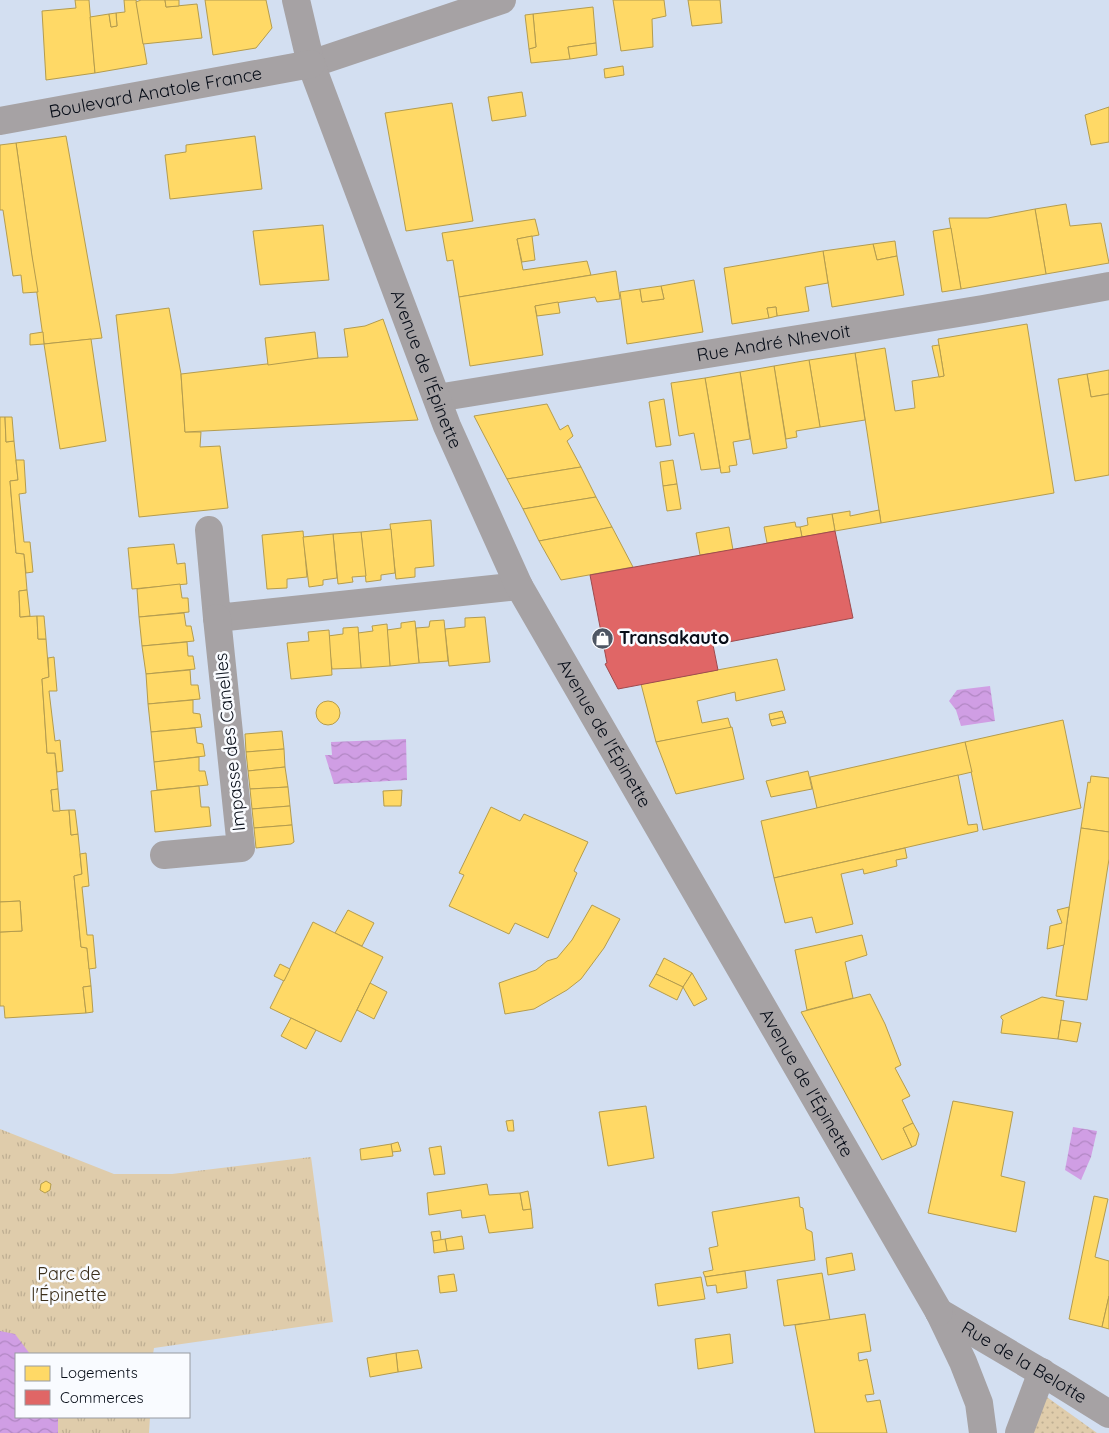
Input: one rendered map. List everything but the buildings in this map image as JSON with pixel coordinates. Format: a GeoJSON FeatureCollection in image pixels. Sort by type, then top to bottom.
{"type":"FeatureCollection","features":[{"type":"Feature","properties":{"kind":"street","name":"Avenue de l'Épinette"},"geometry":{"type":"LineString","coordinates":[[296,0],[311,64],[447,426],[519,586],[939,1312],[963,1362],[979,1403],[982,1433]]}},
{"type":"Feature","properties":{"kind":"street","name":"Boulevard Anatole France"},"geometry":{"type":"LineString","coordinates":[[0,121],[311,64],[502,0]]}},
{"type":"Feature","properties":{"kind":"street","name":"Rue André Nhevoit"},"geometry":{"type":"LineString","coordinates":[[437,398],[983,309],[1109,286]]}},
{"type":"Feature","properties":{"kind":"street","name":"Impasse des Canelles"},"geometry":{"type":"LineString","coordinates":[[164,855],[241,848],[208,530]]}},
{"type":"Feature","properties":{"kind":"street"},"geometry":{"type":"LineString","coordinates":[[218,618],[519,586]]}},
{"type":"Feature","properties":{"kind":"street","name":"Rue de la Belotte"},"geometry":{"type":"LineString","coordinates":[[939,1312],[1042,1372],[1109,1414]]}},
{"type":"Feature","properties":{"kind":"street"},"geometry":{"type":"LineString","coordinates":[[1019,1433],[1042,1372]]}},
{"type":"Feature","properties":{"kind":"green space","name":"Parc de l'Épinette"},"geometry":{"type":"Polygon","coordinates":[[[0,1129],[114,1174],[172,1174],[311,1157],[333,1322],[154,1348],[153,1353],[15,1353],[15,1418],[150,1418],[149,1433],[0,1433],[0,1129]]]}},
{"type":"Feature","properties":{"kind":"green space"},"geometry":{"type":"Polygon","coordinates":[[[1044,1395],[1097,1433],[1031,1433],[1044,1395]]]}},
{"type":"Feature","properties":{"kind":"water"},"geometry":{"type":"Polygon","coordinates":[[[990,686],[995,721],[961,726],[956,710],[949,701],[957,690],[990,686]]]}},
{"type":"Feature","properties":{"kind":"water"},"geometry":{"type":"Polygon","coordinates":[[[406,739],[407,780],[334,784],[325,755],[332,755],[331,742],[406,739]]]}},
{"type":"Feature","properties":{"kind":"water"},"geometry":{"type":"Polygon","coordinates":[[[1073,1127],[1097,1131],[1091,1157],[1081,1180],[1065,1170],[1073,1127]]]}},
{"type":"Feature","properties":{"kind":"water"},"geometry":{"type":"Polygon","coordinates":[[[0,1331],[15,1334],[29,1353],[15,1353],[15,1418],[58,1418],[58,1433],[0,1433],[0,1331]]]}},
{"type":"Feature","properties":{"kind":"place","name":"Transakauto"},"geometry":{"type":"Point","coordinates":[603,638]}}]}
